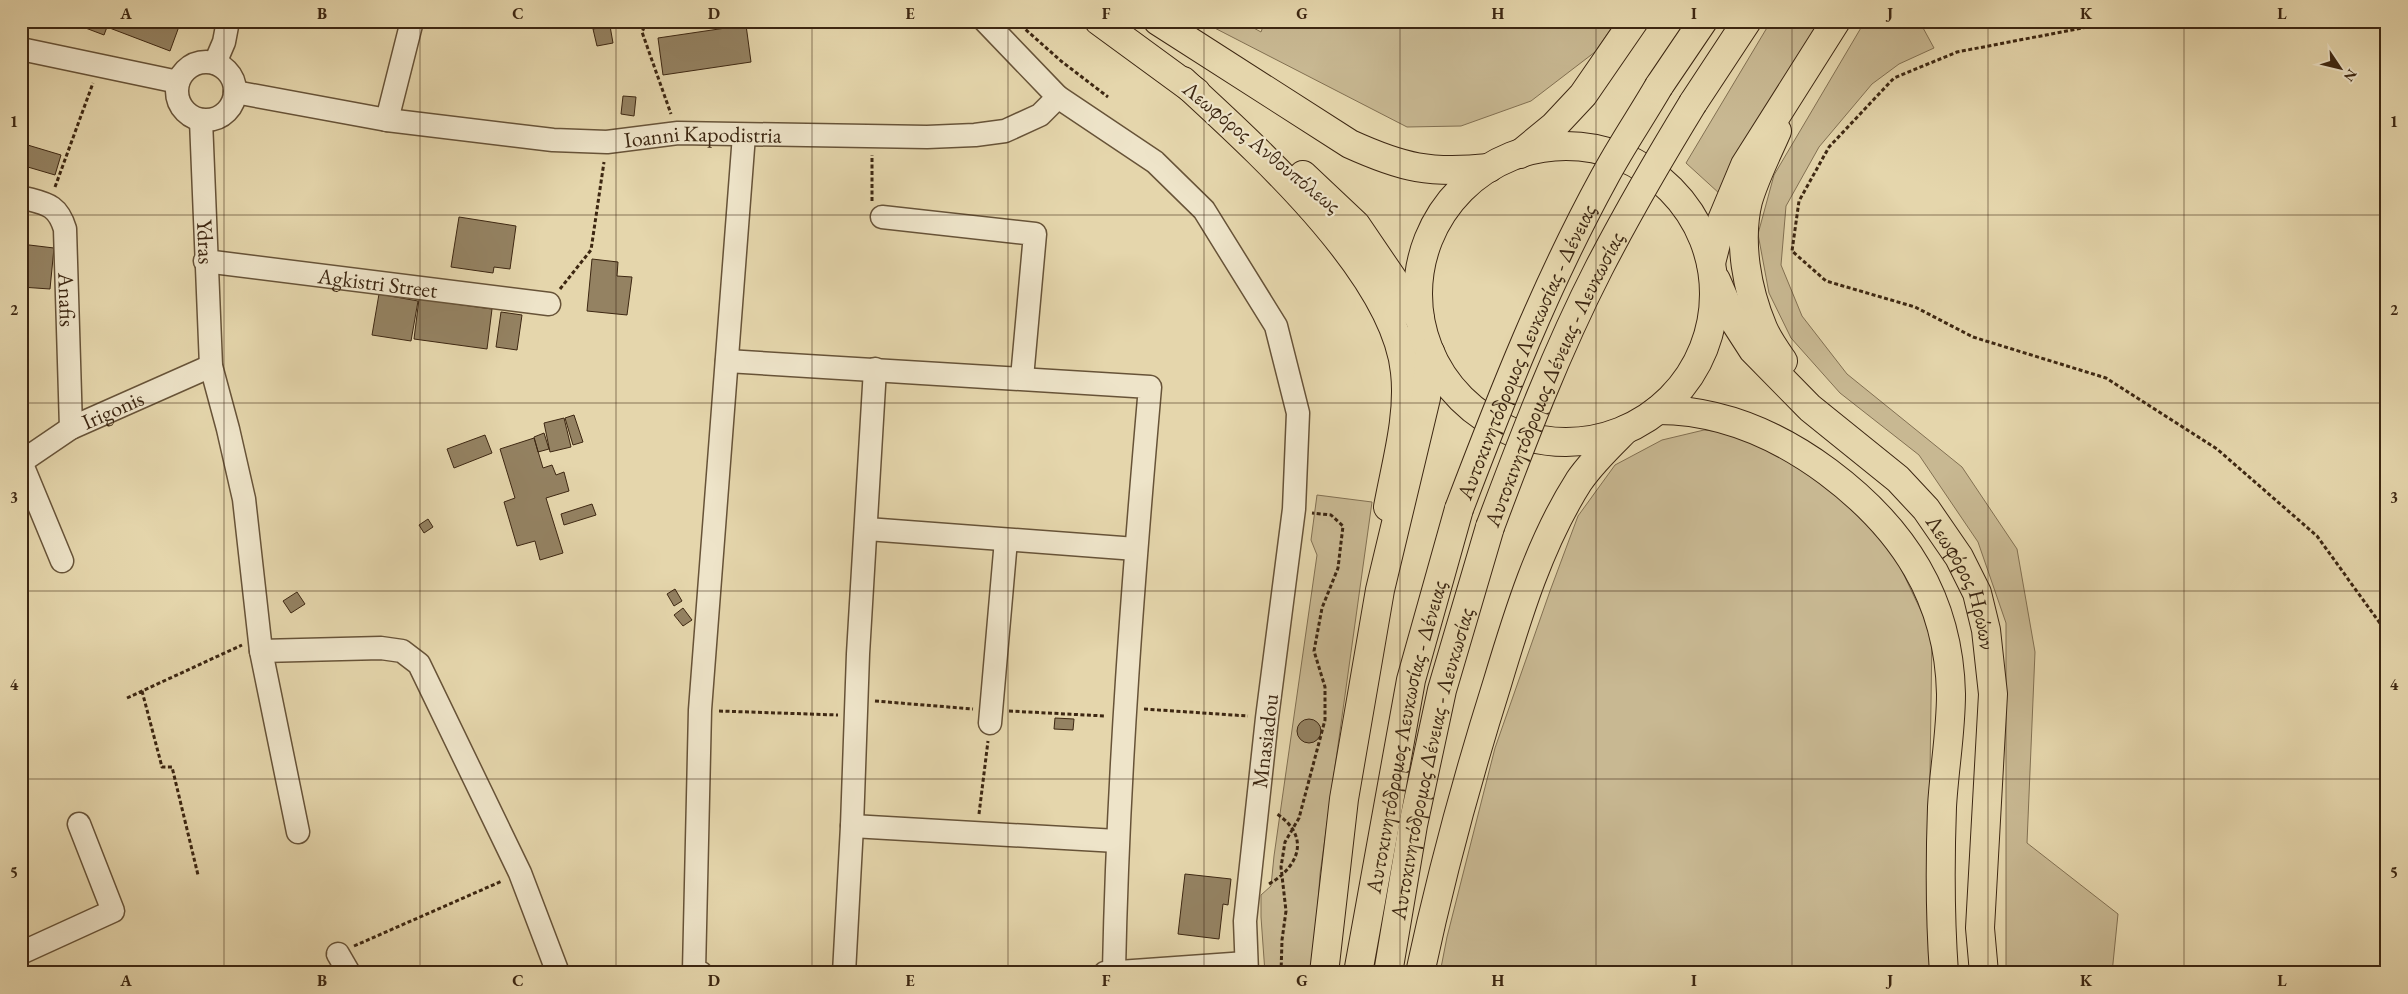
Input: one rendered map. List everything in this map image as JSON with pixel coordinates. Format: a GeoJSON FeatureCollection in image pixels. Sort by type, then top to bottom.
{"type":"FeatureCollection","features":[{"type":"Feature","properties":{"kind":"main road","name":"Λεωφόρος Ανθουπόλεως"},"geometry":{"type":"LineString","coordinates":[[1099,21],[1183,82],[1311,181],[1356,225],[1420,319]]}},
{"type":"Feature","properties":{"kind":"main road","name":"Λεωφόρος Ανθουπόλεως"},"geometry":{"type":"LineString","coordinates":[[1158,21],[1350,144],[1381,158],[1415,168],[1439,171],[1489,168]]}},
{"type":"Feature","properties":{"kind":"main road"},"geometry":{"type":"LineString","coordinates":[[1625,430],[1593,440],[1560,442],[1527,437],[1503,428],[1472,408],[1446,381],[1430,352],[1420,319],[1418,284],[1425,249],[1432,233],[1440,217],[1462,190],[1489,168],[1520,154],[1554,126],[1583,95],[1634,21]]}},
{"type":"Feature","properties":{"kind":"main road","name":"Αυτοκινητόδρομος Λευκωσίας - Δένειας"},"geometry":{"type":"LineString","coordinates":[[1358,973],[1411,680],[1459,509],[1523,345],[1562,260],[1604,177],[1659,86],[1704,21]]}},
{"type":"Feature","properties":{"kind":"main road","name":"Αυτοκινητόδρομος Δένειας - Λευκωσίας"},"geometry":{"type":"LineString","coordinates":[[1388,973],[1413,825],[1442,690],[1490,528],[1537,405],[1595,277],[1643,186],[1693,103],[1747,21]]}},
{"type":"Feature","properties":{"kind":"main road"},"geometry":{"type":"LineString","coordinates":[[1420,973],[1436,894],[1464,788],[1514,626],[1545,546],[1580,479],[1594,461],[1625,430],[1658,410],[1686,380],[1705,344],[1713,272],[1722,220],[1745,165],[1836,21]]}},
{"type":"Feature","properties":{"kind":"main road"},"geometry":{"type":"LineString","coordinates":[[1814,56],[1757,174],[1748,202],[1743,232],[1749,286],[1763,329],[1788,370],[1857,444]]}},
{"type":"Feature","properties":{"kind":"main road"},"geometry":{"type":"LineString","coordinates":[[1183,82],[1247,140],[1310,205],[1362,272],[1379,298],[1392,326],[1406,371],[1406,394],[1404,420],[1387,511],[1380,590]]}},
{"type":"Feature","properties":{"kind":"main road","name":"Λεωφόρος Ηρώων"},"geometry":{"type":"LineString","coordinates":[[1520,154],[1550,147],[1595,148],[1636,163],[1665,182],[1686,207],[1701,234],[1713,272],[1733,319],[1753,350],[1810,408],[1898,479],[1926,509],[1958,557],[1977,593],[1986,630],[1993,694],[1980,928],[1984,973]]}},
{"type":"Feature","properties":{"kind":"main road"},"geometry":{"type":"LineString","coordinates":[[1324,973],[1344,799],[1380,590],[1426,398],[1430,352]]}},
{"type":"Feature","properties":{"kind":"main road","name":"Λεωφόρος Ηρώων"},"geometry":{"type":"LineString","coordinates":[[1658,410],[1682,410],[1710,415],[1756,428],[1808,457],[1852,490],[1898,538],[1925,581],[1944,633],[1951,694],[1942,807],[1941,931],[1944,973]]}},
{"type":"Feature","properties":{"kind":"street"},"geometry":{"type":"LineString","coordinates":[[215,64],[224,42],[228,21]]}},
{"type":"Feature","properties":{"kind":"street"},"geometry":{"type":"LineString","coordinates":[[387,120],[412,21]]}},
{"type":"Feature","properties":{"kind":"street"},"geometry":{"type":"LineString","coordinates":[[985,21],[1058,97]]}},
{"type":"Feature","properties":{"kind":"street"},"geometry":{"type":"LineString","coordinates":[[21,49],[178,82]]}},
{"type":"Feature","properties":{"kind":"street"},"geometry":{"type":"LineString","coordinates":[[206,62],[215,64],[230,74],[235,92],[233,101],[224,113],[211,120],[201,120],[192,117],[184,111],[178,102],[176,92],[178,82],[188,68],[206,62]]}},
{"type":"Feature","properties":{"kind":"street","name":"Ioanni Kapodistria"},"geometry":{"type":"LineString","coordinates":[[235,92],[387,120],[552,140],[606,142],[678,133],[872,137],[975,135],[1005,131],[1040,115],[1058,97]]}},
{"type":"Feature","properties":{"kind":"street","name":"Mnasiadou"},"geometry":{"type":"LineString","coordinates":[[1058,97],[1155,162],[1204,210],[1276,326],[1298,413],[1303,511],[1267,718],[1245,921],[1246,968]]}},
{"type":"Feature","properties":{"kind":"street","name":"Ydras"},"geometry":{"type":"LineString","coordinates":[[201,120],[210,366],[228,429],[244,499],[261,644],[298,832]]}},
{"type":"Feature","properties":{"kind":"street"},"geometry":{"type":"LineString","coordinates":[[701,973],[694,971],[700,710],[744,135]]}},
{"type":"Feature","properties":{"kind":"street"},"geometry":{"type":"LineString","coordinates":[[21,197],[49,206]]}},
{"type":"Feature","properties":{"kind":"street","name":"Anafis"},"geometry":{"type":"LineString","coordinates":[[49,206],[60,213],[65,228],[71,428]]}},
{"type":"Feature","properties":{"kind":"street"},"geometry":{"type":"LineString","coordinates":[[882,217],[1035,234],[1022,378]]}},
{"type":"Feature","properties":{"kind":"street","name":"Agkistri Street"},"geometry":{"type":"LineString","coordinates":[[205,261],[549,304]]}},
{"type":"Feature","properties":{"kind":"street"},"geometry":{"type":"LineString","coordinates":[[727,361],[1150,387],[1136,548],[1110,972],[1246,968]]}},
{"type":"Feature","properties":{"kind":"street","name":"Irigonis"},"geometry":{"type":"LineString","coordinates":[[21,462],[71,428],[210,366]]}},
{"type":"Feature","properties":{"kind":"street"},"geometry":{"type":"LineString","coordinates":[[844,973],[856,708],[875,369]]}},
{"type":"Feature","properties":{"kind":"street"},"geometry":{"type":"LineString","coordinates":[[21,462],[62,561]]}},
{"type":"Feature","properties":{"kind":"street"},"geometry":{"type":"LineString","coordinates":[[867,529],[1136,548]]}},
{"type":"Feature","properties":{"kind":"street"},"geometry":{"type":"LineString","coordinates":[[991,716],[1006,540]]}},
{"type":"Feature","properties":{"kind":"street"},"geometry":{"type":"LineString","coordinates":[[261,644],[380,648],[402,651],[419,664],[520,873],[558,973]]}},
{"type":"Feature","properties":{"kind":"street"},"geometry":{"type":"LineString","coordinates":[[21,953],[113,911],[79,824]]}},
{"type":"Feature","properties":{"kind":"street"},"geometry":{"type":"LineString","coordinates":[[852,826],[1117,841]]}},
{"type":"Feature","properties":{"kind":"path"},"geometry":{"type":"LineString","coordinates":[[647,21],[642,32],[678,133]]}},
{"type":"Feature","properties":{"kind":"path"},"geometry":{"type":"LineString","coordinates":[[1016,21],[1061,61],[1108,96]]}},
{"type":"Feature","properties":{"kind":"path"},"geometry":{"type":"LineString","coordinates":[[2119,21],[1957,52],[1894,78],[1829,147],[1799,200],[1792,251],[1826,281],[1915,307],[1973,337],[2106,378],[2217,449],[2317,536],[2387,633]]}},
{"type":"Feature","properties":{"kind":"path"},"geometry":{"type":"LineString","coordinates":[[49,206],[99,66]]}},
{"type":"Feature","properties":{"kind":"path"},"geometry":{"type":"LineString","coordinates":[[872,137],[872,206],[882,217]]}},
{"type":"Feature","properties":{"kind":"path"},"geometry":{"type":"LineString","coordinates":[[549,304],[591,250],[606,142]]}},
{"type":"Feature","properties":{"kind":"path"},"geometry":{"type":"LineString","coordinates":[[1281,973],[1282,940],[1286,911],[1281,877],[1285,842],[1299,818],[1325,720],[1325,687],[1314,651],[1322,608],[1338,568],[1343,526],[1331,515],[1303,511]]}},
{"type":"Feature","properties":{"kind":"path"},"geometry":{"type":"LineString","coordinates":[[127,698],[261,644]]}},
{"type":"Feature","properties":{"kind":"path"},"geometry":{"type":"LineString","coordinates":[[142,691],[162,767],[172,767],[198,875]]}},
{"type":"Feature","properties":{"kind":"path"},"geometry":{"type":"LineString","coordinates":[[700,710],[856,708],[991,716],[1126,713],[1267,718]]}},
{"type":"Feature","properties":{"kind":"path"},"geometry":{"type":"LineString","coordinates":[[977,833],[991,716]]}},
{"type":"Feature","properties":{"kind":"path"},"geometry":{"type":"LineString","coordinates":[[1267,886],[1281,877],[1292,866],[1297,854],[1298,840],[1293,828],[1289,822],[1277,814]]}},
{"type":"Feature","properties":{"kind":"path"},"geometry":{"type":"LineString","coordinates":[[343,963],[520,873]]}},
{"type":"Feature","properties":{"kind":"shaded area"},"geometry":{"type":"Polygon","coordinates":[[[1201,21],[1241,21],[1261,32],[1265,21],[1616,21],[1595,52],[1531,101],[1461,126],[1407,127],[1201,21]]]}},
{"type":"Feature","properties":{"kind":"shaded area"},"geometry":{"type":"Polygon","coordinates":[[[1771,21],[1825,21],[1720,194],[1686,163],[1771,21]]]}},
{"type":"Feature","properties":{"kind":"shaded area"},"geometry":{"type":"Polygon","coordinates":[[[1865,21],[1925,21],[1922,26],[1934,48],[1899,64],[1872,84],[1819,147],[1786,206],[1781,265],[1802,316],[1847,374],[1962,467],[2017,549],[2035,652],[2027,843],[2118,914],[2112,973],[2006,973],[2006,623],[1978,542],[1919,455],[1840,393],[1791,338],[1769,293],[1758,234],[1774,175],[1865,21]]]}},
{"type":"Feature","properties":{"kind":"shaded area"},"geometry":{"type":"Polygon","coordinates":[[[1704,430],[1747,435],[1820,478],[1882,529],[1932,634],[1928,912],[1934,973],[1440,973],[1447,937],[1495,748],[1578,516],[1615,465],[1662,440],[1704,430]]]}},
{"type":"Feature","properties":{"kind":"shaded area"},"geometry":{"type":"Polygon","coordinates":[[[1317,495],[1372,502],[1320,874],[1313,973],[1265,973],[1261,895],[1271,886],[1317,555],[1311,540],[1317,495]]]}},
{"type":"Feature","properties":{"kind":"building"},"geometry":{"type":"Polygon","coordinates":[[[67,21],[181,21],[170,51],[107,27],[104,35],[67,21]]]}},
{"type":"Feature","properties":{"kind":"building"},"geometry":{"type":"Polygon","coordinates":[[[746,25],[751,62],[663,75],[658,38],[746,25]]]}},
{"type":"Feature","properties":{"kind":"building"},"geometry":{"type":"Polygon","coordinates":[[[610,26],[613,43],[597,46],[593,29],[610,26]]]}},
{"type":"Feature","properties":{"kind":"building"},"geometry":{"type":"Polygon","coordinates":[[[623,96],[636,97],[634,116],[621,114],[623,96]]]}},
{"type":"Feature","properties":{"kind":"building"},"geometry":{"type":"Polygon","coordinates":[[[21,143],[61,155],[55,175],[21,165],[21,143]]]}},
{"type":"Feature","properties":{"kind":"building"},"geometry":{"type":"Polygon","coordinates":[[[459,217],[516,226],[510,269],[494,267],[493,273],[451,267],[459,217]]]}},
{"type":"Feature","properties":{"kind":"building"},"geometry":{"type":"Polygon","coordinates":[[[21,244],[54,248],[50,289],[21,287],[21,244]]]}},
{"type":"Feature","properties":{"kind":"building"},"geometry":{"type":"Polygon","coordinates":[[[592,259],[618,262],[617,276],[632,277],[627,315],[587,311],[592,259]]]}},
{"type":"Feature","properties":{"kind":"building"},"geometry":{"type":"Polygon","coordinates":[[[379,294],[418,301],[411,341],[372,335],[379,294]]]}},
{"type":"Feature","properties":{"kind":"building"},"geometry":{"type":"Polygon","coordinates":[[[419,299],[492,309],[487,349],[414,339],[419,299]]]}},
{"type":"Feature","properties":{"kind":"building"},"geometry":{"type":"Polygon","coordinates":[[[501,312],[522,315],[517,350],[496,347],[501,312]]]}},
{"type":"Feature","properties":{"kind":"building"},"geometry":{"type":"Polygon","coordinates":[[[574,415],[583,442],[573,445],[565,418],[574,415]]]}},
{"type":"Feature","properties":{"kind":"building"},"geometry":{"type":"Polygon","coordinates":[[[564,418],[571,447],[550,452],[544,423],[564,418]]]}},
{"type":"Feature","properties":{"kind":"building"},"geometry":{"type":"Polygon","coordinates":[[[544,433],[549,449],[538,452],[534,437],[544,433]]]}},
{"type":"Feature","properties":{"kind":"building"},"geometry":{"type":"Polygon","coordinates":[[[485,435],[492,453],[454,468],[447,449],[485,435]]]}},
{"type":"Feature","properties":{"kind":"building"},"geometry":{"type":"Polygon","coordinates":[[[534,438],[543,468],[552,465],[556,475],[564,472],[569,491],[546,498],[563,553],[540,560],[535,541],[517,546],[504,502],[515,498],[500,449],[534,438]]]}},
{"type":"Feature","properties":{"kind":"building"},"geometry":{"type":"Polygon","coordinates":[[[592,504],[596,515],[564,525],[561,514],[592,504]]]}},
{"type":"Feature","properties":{"kind":"building"},"geometry":{"type":"Polygon","coordinates":[[[428,519],[433,527],[424,533],[419,525],[428,519]]]}},
{"type":"Feature","properties":{"kind":"building"},"geometry":{"type":"Polygon","coordinates":[[[675,589],[682,601],[674,606],[667,594],[675,589]]]}},
{"type":"Feature","properties":{"kind":"building"},"geometry":{"type":"Polygon","coordinates":[[[297,592],[305,604],[291,613],[283,601],[297,592]]]}},
{"type":"Feature","properties":{"kind":"building"},"geometry":{"type":"Polygon","coordinates":[[[683,608],[692,620],[683,626],[674,615],[683,608]]]}},
{"type":"Feature","properties":{"kind":"building"},"geometry":{"type":"Polygon","coordinates":[[[1055,718],[1074,719],[1073,730],[1054,729],[1055,718]]]}},
{"type":"Feature","properties":{"kind":"building"},"geometry":{"type":"Polygon","coordinates":[[[1309,719],[1317,723],[1321,731],[1317,739],[1309,743],[1301,739],[1297,731],[1301,723],[1309,719]]]}},
{"type":"Feature","properties":{"kind":"building"},"geometry":{"type":"Polygon","coordinates":[[[1185,874],[1231,879],[1228,905],[1223,904],[1219,939],[1178,934],[1185,874]]]}}]}
